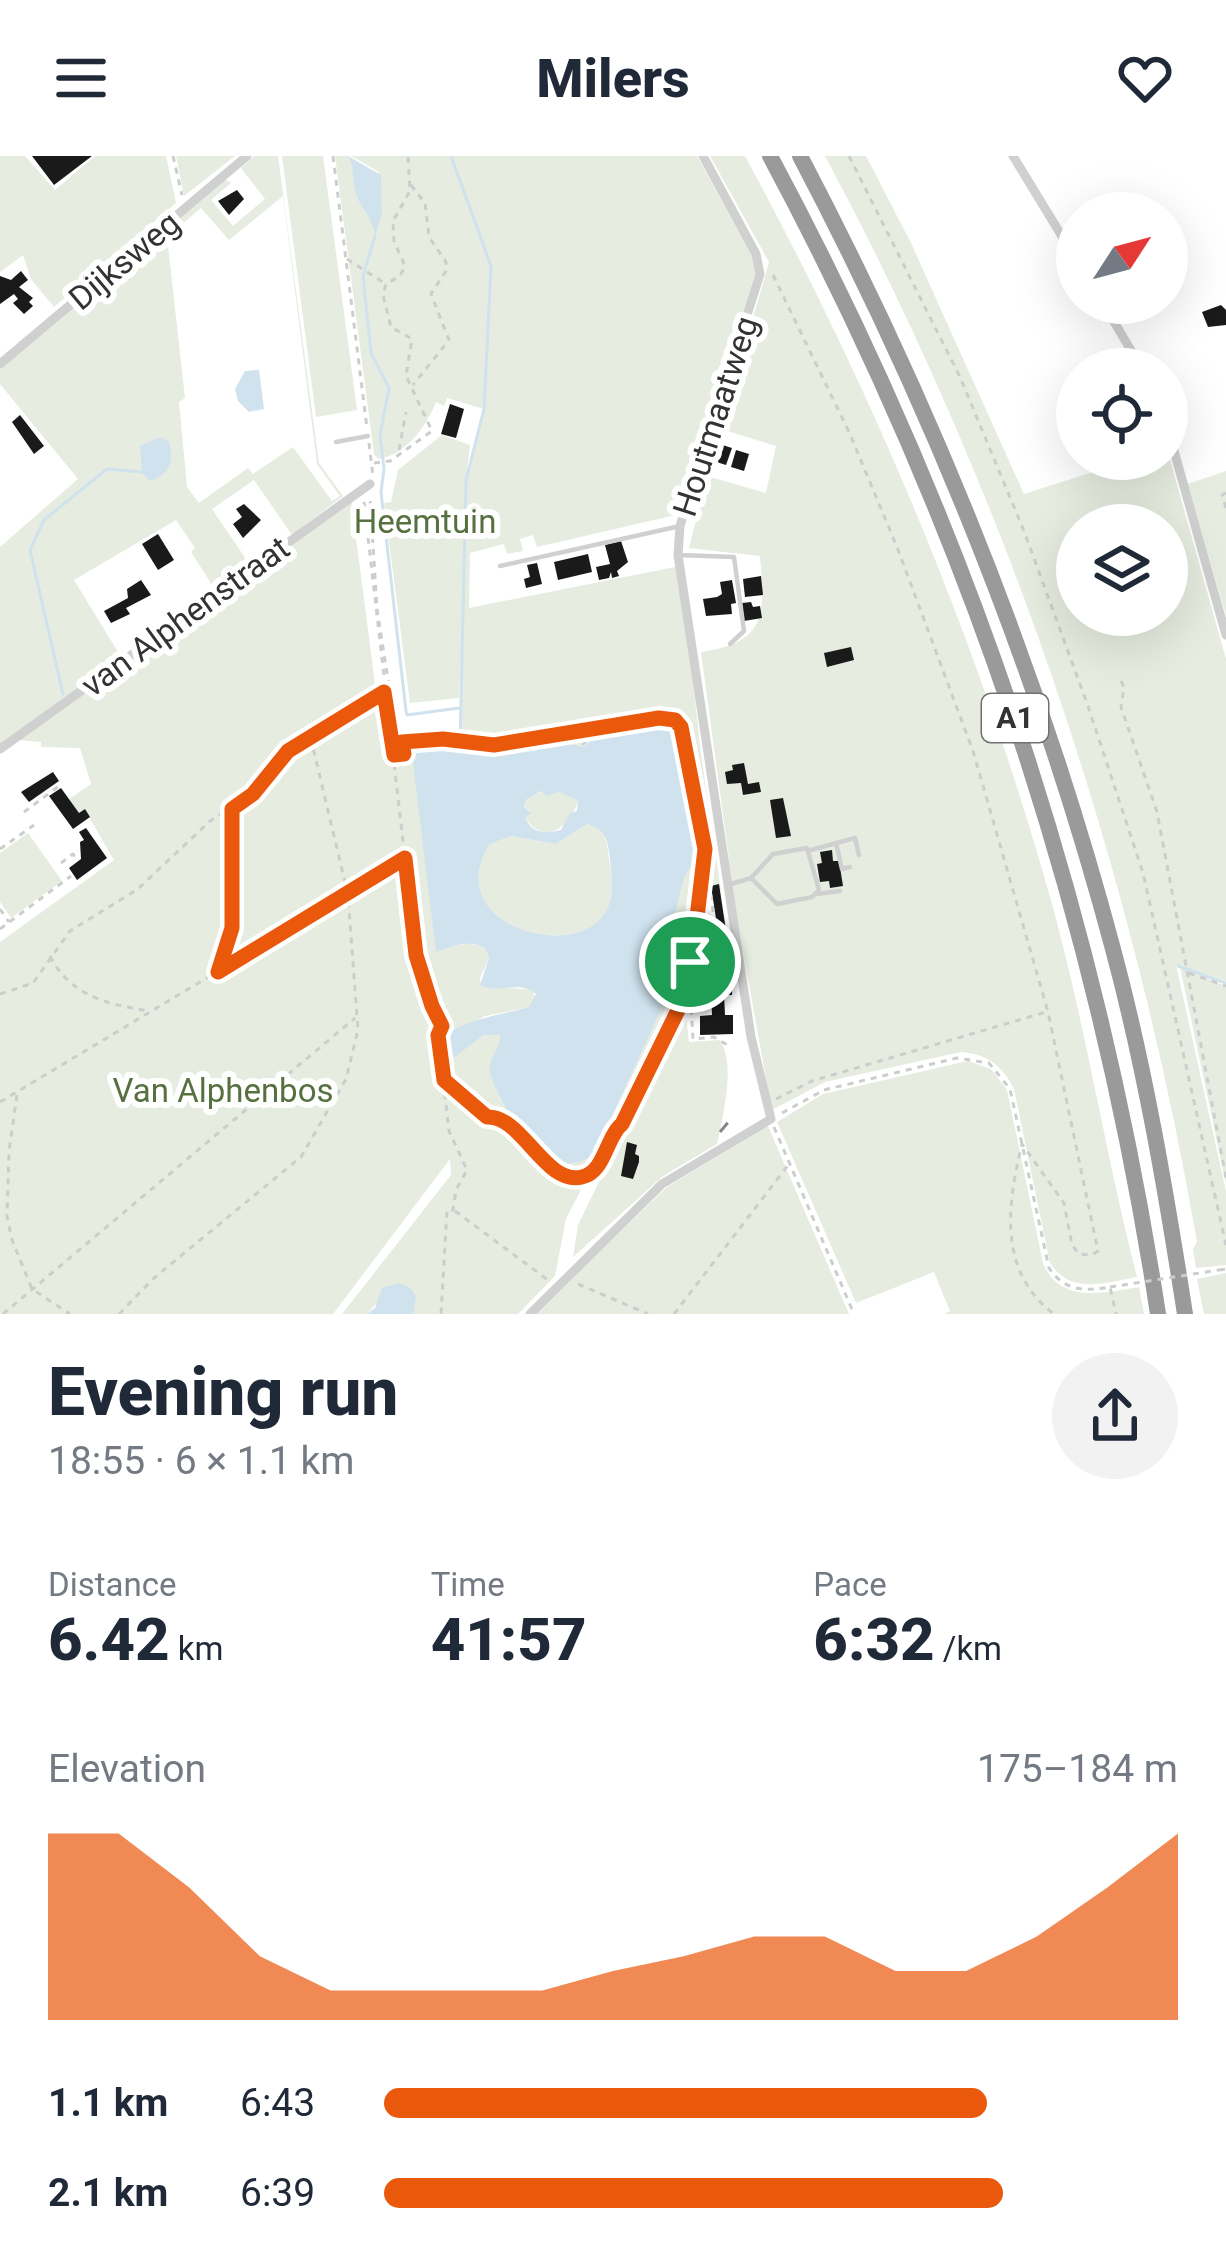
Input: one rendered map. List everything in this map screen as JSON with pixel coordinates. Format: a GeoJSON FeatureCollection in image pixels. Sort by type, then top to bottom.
{"type":"FeatureCollection","features":[{"type":"Feature","properties":{"kind":"highway","name":"A1"},"geometry":{"type":"LineString","coordinates":[[770,156],[878,371],[954,548],[1003,679],[1089,962],[1129,1144],[1159,1314]]}},
{"type":"Feature","properties":{"kind":"highway","name":"A1"},"geometry":{"type":"LineString","coordinates":[[800,156],[865,281],[944,454],[1039,703],[1114,952],[1151,1118],[1186,1314]]}},
{"type":"Feature","properties":{"kind":"street","name":"Dijksweg"},"geometry":{"type":"LineString","coordinates":[[0,364],[247,156]]}},
{"type":"Feature","properties":{"kind":"street"},"geometry":{"type":"LineString","coordinates":[[703,156],[760,268]]}},
{"type":"Feature","properties":{"kind":"street"},"geometry":{"type":"LineString","coordinates":[[1013,156],[1056,227]]}},
{"type":"Feature","properties":{"kind":"street","name":"Houtmaatweg"},"geometry":{"type":"LineString","coordinates":[[760,268],[680,526],[678,555],[739,960],[771,1119]]}},
{"type":"Feature","properties":{"kind":"street"},"geometry":{"type":"LineString","coordinates":[[1182,480],[1226,635]]}},
{"type":"Feature","properties":{"kind":"street","name":"van Alphenstraat"},"geometry":{"type":"LineString","coordinates":[[0,749],[370,484]]}},
{"type":"Feature","properties":{"kind":"street"},"geometry":{"type":"LineString","coordinates":[[530,1314],[662,1184],[771,1119]]}},
{"type":"Feature","properties":{"kind":"lane"},"geometry":{"type":"LineString","coordinates":[[336,442],[368,436]]}},
{"type":"Feature","properties":{"kind":"lane"},"geometry":{"type":"LineString","coordinates":[[500,566],[680,526]]}},
{"type":"Feature","properties":{"kind":"lane"},"geometry":{"type":"LineString","coordinates":[[678,555],[734,557],[744,631],[730,644]]}},
{"type":"Feature","properties":{"kind":"lane"},"geometry":{"type":"LineString","coordinates":[[728,885],[751,878],[773,854],[855,838],[859,854]]}},
{"type":"Feature","properties":{"kind":"lane"},"geometry":{"type":"LineString","coordinates":[[836,843],[842,869],[850,867]]}},
{"type":"Feature","properties":{"kind":"lane"},"geometry":{"type":"LineString","coordinates":[[811,850],[817,894]]}},
{"type":"Feature","properties":{"kind":"lane"},"geometry":{"type":"LineString","coordinates":[[751,878],[777,904],[840,891]]}},
{"type":"Feature","properties":{"kind":"path"},"geometry":{"type":"LineString","coordinates":[[172,156],[185,208]]}},
{"type":"Feature","properties":{"kind":"path"},"geometry":{"type":"LineString","coordinates":[[333,156],[372,463],[390,461],[432,431],[406,361],[412,339],[391,327],[382,295],[386,284],[400,276],[405,266],[394,241],[393,221],[411,185],[408,156]]}},
{"type":"Feature","properties":{"kind":"path"},"geometry":{"type":"LineString","coordinates":[[849,156],[960,377],[1024,531],[1088,706],[1143,872],[1226,1245]]}},
{"type":"Feature","properties":{"kind":"path"},"geometry":{"type":"LineString","coordinates":[[411,185],[424,202],[424,229],[446,262],[446,272],[431,294],[449,340],[412,386]]}},
{"type":"Feature","properties":{"kind":"path"},"geometry":{"type":"LineString","coordinates":[[347,259],[386,284]]}},
{"type":"Feature","properties":{"kind":"path"},"geometry":{"type":"LineString","coordinates":[[760,268],[775,276],[796,318],[897,547],[973,751],[1046,1012],[1098,1251],[1079,1254],[1072,1245],[1064,1203],[1022,1144]]}},
{"type":"Feature","properties":{"kind":"path"},"geometry":{"type":"LineString","coordinates":[[398,452],[406,412]]}},
{"type":"Feature","properties":{"kind":"path"},"geometry":{"type":"LineString","coordinates":[[370,484],[363,504],[384,692],[398,755],[416,955],[432,1006],[441,1018],[438,1035],[448,1131],[467,1170],[456,1190],[453,1210]]}},
{"type":"Feature","properties":{"kind":"path"},"geometry":{"type":"LineString","coordinates":[[1226,493],[1222,495],[1226,508]]}},
{"type":"Feature","properties":{"kind":"path"},"geometry":{"type":"LineString","coordinates":[[1121,681],[1121,707],[1157,812],[1226,1178]]}},
{"type":"Feature","properties":{"kind":"path"},"geometry":{"type":"LineString","coordinates":[[0,994],[33,983],[70,931],[138,889],[210,821],[253,794],[288,751],[384,692]]}},
{"type":"Feature","properties":{"kind":"path"},"geometry":{"type":"LineString","coordinates":[[398,755],[402,742],[443,739],[494,745],[659,718],[675,720],[681,727],[705,849],[685,996],[622,1124],[591,1173],[574,1178],[540,1158],[512,1125],[496,1116],[487,1117],[444,1080]]}},
{"type":"Feature","properties":{"kind":"path"},"geometry":{"type":"LineString","coordinates":[[556,735],[586,744],[601,727]]}},
{"type":"Feature","properties":{"kind":"path"},"geometry":{"type":"LineString","coordinates":[[119,1314],[154,1278],[302,1157],[346,1078],[358,1030],[348,895],[310,737]]}},
{"type":"Feature","properties":{"kind":"path"},"geometry":{"type":"LineString","coordinates":[[25,812],[59,786]]}},
{"type":"Feature","properties":{"kind":"path"},"geometry":{"type":"LineString","coordinates":[[218,972],[232,928],[232,809]]}},
{"type":"Feature","properties":{"kind":"path"},"geometry":{"type":"LineString","coordinates":[[0,849],[34,825]]}},
{"type":"Feature","properties":{"kind":"path"},"geometry":{"type":"LineString","coordinates":[[61,863],[73,854],[77,860]]}},
{"type":"Feature","properties":{"kind":"path"},"geometry":{"type":"LineString","coordinates":[[0,1102],[405,858]]}},
{"type":"Feature","properties":{"kind":"path"},"geometry":{"type":"LineString","coordinates":[[0,929],[71,876]]}},
{"type":"Feature","properties":{"kind":"path"},"geometry":{"type":"LineString","coordinates":[[694,943],[718,949],[711,896],[699,898]]}},
{"type":"Feature","properties":{"kind":"path"},"geometry":{"type":"LineString","coordinates":[[0,909],[10,922]]}},
{"type":"Feature","properties":{"kind":"path"},"geometry":{"type":"LineString","coordinates":[[50,956],[61,978],[108,1005],[152,1011]]}},
{"type":"Feature","properties":{"kind":"path"},"geometry":{"type":"LineString","coordinates":[[690,962],[739,960]]}},
{"type":"Feature","properties":{"kind":"path"},"geometry":{"type":"LineString","coordinates":[[1187,970],[1226,986]]}},
{"type":"Feature","properties":{"kind":"path"},"geometry":{"type":"LineString","coordinates":[[658,982],[686,988]]}},
{"type":"Feature","properties":{"kind":"path"},"geometry":{"type":"LineString","coordinates":[[685,996],[692,1004],[693,1040],[714,1037],[729,1046]]}},
{"type":"Feature","properties":{"kind":"path"},"geometry":{"type":"LineString","coordinates":[[765,1105],[812,1082],[1046,1012]]}},
{"type":"Feature","properties":{"kind":"path"},"geometry":{"type":"LineString","coordinates":[[3,1314],[357,1016]]}},
{"type":"Feature","properties":{"kind":"path"},"geometry":{"type":"LineString","coordinates":[[854,1314],[771,1119],[824,1090],[966,1057],[989,1064],[1007,1082],[1052,1274],[1078,1289],[1226,1269]]}},
{"type":"Feature","properties":{"kind":"path"},"geometry":{"type":"LineString","coordinates":[[18,1093],[9,1151],[7,1216],[32,1289],[70,1314]]}},
{"type":"Feature","properties":{"kind":"path"},"geometry":{"type":"LineString","coordinates":[[1022,1144],[1009,1234],[1019,1276],[1035,1300],[1054,1314]]}},
{"type":"Feature","properties":{"kind":"path"},"geometry":{"type":"LineString","coordinates":[[674,1314],[790,1163]]}},
{"type":"Feature","properties":{"kind":"path"},"geometry":{"type":"LineString","coordinates":[[441,1314],[447,1210],[528,1262],[555,1288]]}},
{"type":"Feature","properties":{"kind":"path"},"geometry":{"type":"LineString","coordinates":[[567,1276],[648,1314]]}},
{"type":"Feature","properties":{"kind":"path"},"geometry":{"type":"LineString","coordinates":[[1110,1287],[1116,1314]]}},
{"type":"Feature","properties":{"kind":"green space"},"geometry":{"type":"Polygon","coordinates":[[[0,156],[25,156],[55,190],[95,156],[166,156],[176,203],[54,307],[31,279],[23,255],[0,272],[0,156]]]}},
{"type":"Feature","properties":{"kind":"green space"},"geometry":{"type":"Polygon","coordinates":[[[176,156],[235,156],[184,196],[176,156]]]}},
{"type":"Feature","properties":{"kind":"green space"},"geometry":{"type":"Polygon","coordinates":[[[254,156],[278,156],[319,463],[343,496],[292,535],[254,480],[212,509],[250,565],[216,591],[176,520],[74,580],[121,657],[0,744],[0,547],[78,479],[0,384],[0,368],[225,179],[231,183],[211,200],[233,226],[265,199],[241,168],[254,156]],[[283,196],[229,240],[201,208],[167,237],[185,398],[179,402],[187,487],[199,503],[248,468],[253,474],[293,447],[332,501],[340,496],[317,464],[283,196]]]}},
{"type":"Feature","properties":{"kind":"green space"},"geometry":{"type":"Polygon","coordinates":[[[282,156],[323,156],[357,410],[316,417],[282,156]]]}},
{"type":"Feature","properties":{"kind":"green space"},"geometry":{"type":"Polygon","coordinates":[[[335,156],[348,156],[358,196],[375,233],[382,202],[379,172],[351,156],[697,156],[754,259],[755,274],[680,514],[537,547],[533,535],[520,539],[523,551],[507,554],[504,544],[470,553],[469,608],[675,567],[676,529],[721,891],[708,895],[715,945],[692,937],[680,996],[566,1219],[555,1276],[518,1314],[413,1314],[413,1304],[377,1303],[367,1314],[342,1314],[451,1175],[450,1159],[333,1314],[0,1314],[0,942],[114,860],[85,810],[79,813],[69,799],[91,784],[80,748],[41,747],[41,742],[18,740],[351,499],[375,684],[384,686],[404,738],[460,737],[463,609],[459,698],[410,703],[384,503],[391,502],[398,470],[442,435],[470,445],[466,479],[484,409],[447,398],[444,406],[436,402],[406,446],[378,459],[335,156]],[[679,730],[599,733],[583,747],[558,742],[490,750],[423,743],[426,860],[436,951],[466,944],[485,948],[489,958],[481,985],[532,990],[536,999],[529,1007],[485,1016],[449,1035],[447,1055],[455,1057],[484,1035],[500,1035],[492,1067],[498,1094],[548,1161],[570,1165],[594,1155],[669,993],[677,953],[658,929],[676,912],[685,877],[701,849],[692,794],[677,770],[679,730]]]}},
{"type":"Feature","properties":{"kind":"green space"},"geometry":{"type":"Polygon","coordinates":[[[710,156],[745,156],[880,428],[957,615],[1052,904],[1137,1277],[1078,1283],[1050,1263],[1014,1089],[999,1067],[986,1058],[961,1052],[825,1082],[772,1110],[737,918],[701,652],[739,641],[757,622],[762,593],[760,556],[689,548],[707,476],[766,493],[776,446],[721,429],[769,262],[710,156]]]}},
{"type":"Feature","properties":{"kind":"green space"},"geometry":{"type":"Polygon","coordinates":[[[825,156],[866,156],[911,243],[1024,494],[1068,480],[1176,480],[1182,504],[1056,504],[1056,636],[1188,636],[1188,524],[1226,659],[1226,981],[1176,965],[1226,1191],[1226,1265],[1196,1268],[1193,1249],[1197,1242],[1170,1100],[1098,821],[1005,549],[951,416],[825,156]]]}},
{"type":"Feature","properties":{"kind":"green space"},"geometry":{"type":"Polygon","coordinates":[[[1226,471],[1226,616],[1188,484],[1226,471]]]}},
{"type":"Feature","properties":{"kind":"green space"},"geometry":{"type":"Polygon","coordinates":[[[543,791],[548,795],[561,792],[578,801],[570,818],[549,832],[533,827],[525,818],[527,799],[543,791]]]}},
{"type":"Feature","properties":{"kind":"green space"},"geometry":{"type":"Polygon","coordinates":[[[587,824],[604,837],[610,868],[611,897],[600,919],[578,932],[552,935],[525,930],[500,918],[484,899],[479,874],[490,844],[511,836],[556,844],[587,824]]]}},
{"type":"Feature","properties":{"kind":"green space"},"geometry":{"type":"Polygon","coordinates":[[[28,833],[62,881],[11,918],[0,902],[0,853],[28,833]]]}},
{"type":"Feature","properties":{"kind":"green space"},"geometry":{"type":"Polygon","coordinates":[[[1180,967],[1226,986],[1226,1184],[1180,967]]]}},
{"type":"Feature","properties":{"kind":"green space"},"geometry":{"type":"Polygon","coordinates":[[[685,1005],[689,1042],[720,1040],[725,1051],[727,1091],[717,1144],[663,1176],[573,1257],[578,1225],[685,1005]]]}},
{"type":"Feature","properties":{"kind":"green space"},"geometry":{"type":"Polygon","coordinates":[[[968,1061],[991,1069],[1007,1090],[1043,1263],[1051,1276],[1060,1285],[1084,1293],[1139,1287],[1144,1314],[944,1314],[950,1311],[934,1272],[856,1303],[777,1122],[823,1094],[968,1061]]]}},
{"type":"Feature","properties":{"kind":"green space"},"geometry":{"type":"Polygon","coordinates":[[[768,1126],[849,1314],[534,1314],[667,1187],[768,1126]]]}},
{"type":"Feature","properties":{"kind":"green space"},"geometry":{"type":"Polygon","coordinates":[[[1226,1273],[1226,1314],[1204,1314],[1197,1279],[1226,1273]]]}},
{"type":"Feature","properties":{"kind":"water"},"geometry":{"type":"Polygon","coordinates":[[[348,156],[381,175],[382,213],[375,236],[357,197],[348,156]]]}},
{"type":"Feature","properties":{"kind":"water"},"geometry":{"type":"Polygon","coordinates":[[[259,370],[264,409],[249,412],[238,401],[235,389],[245,371],[259,370]]]}},
{"type":"Feature","properties":{"kind":"water"},"geometry":{"type":"Polygon","coordinates":[[[160,437],[169,442],[171,461],[162,475],[150,481],[142,473],[140,446],[160,437]]]}},
{"type":"Feature","properties":{"kind":"water"},"geometry":{"type":"Polygon","coordinates":[[[659,720],[674,723],[679,730],[677,770],[692,794],[701,849],[685,877],[676,912],[658,930],[674,942],[677,953],[669,993],[594,1155],[560,1164],[547,1161],[531,1146],[497,1092],[490,1066],[500,1035],[484,1035],[455,1057],[447,1055],[447,1039],[455,1029],[529,1007],[536,994],[522,988],[480,985],[489,958],[479,945],[460,944],[436,952],[411,746],[501,750],[557,743],[583,747],[604,731],[659,720]],[[542,791],[527,799],[524,807],[531,813],[525,818],[536,830],[561,830],[570,813],[577,811],[578,801],[560,792],[546,796],[542,791]],[[587,824],[556,844],[511,836],[490,844],[479,874],[484,899],[500,918],[525,930],[552,935],[578,932],[600,919],[611,897],[609,853],[602,833],[587,824]]]}},
{"type":"Feature","properties":{"kind":"water"},"geometry":{"type":"Polygon","coordinates":[[[399,1283],[416,1296],[413,1314],[367,1314],[375,1308],[382,1288],[399,1283]]]}},
{"type":"Feature","properties":{"kind":"building"},"geometry":{"type":"Polygon","coordinates":[[[32,156],[92,156],[54,185],[32,156]]]}},
{"type":"Feature","properties":{"kind":"building"},"geometry":{"type":"Polygon","coordinates":[[[237,190],[244,199],[229,215],[218,201],[237,190]]]}},
{"type":"Feature","properties":{"kind":"building"},"geometry":{"type":"Polygon","coordinates":[[[21,271],[28,280],[19,287],[33,298],[29,302],[33,306],[24,314],[13,303],[18,299],[14,294],[0,304],[0,276],[11,280],[21,271]]]}},
{"type":"Feature","properties":{"kind":"building"},"geometry":{"type":"Polygon","coordinates":[[[1221,305],[1226,310],[1226,325],[1208,327],[1202,312],[1221,305]]]}},
{"type":"Feature","properties":{"kind":"building"},"geometry":{"type":"Polygon","coordinates":[[[450,404],[464,409],[456,438],[441,434],[450,404]]]}},
{"type":"Feature","properties":{"kind":"building"},"geometry":{"type":"Polygon","coordinates":[[[20,415],[44,446],[34,454],[12,422],[20,415]]]}},
{"type":"Feature","properties":{"kind":"building"},"geometry":{"type":"Polygon","coordinates":[[[716,443],[732,448],[726,465],[710,460],[716,443]]]}},
{"type":"Feature","properties":{"kind":"building"},"geometry":{"type":"Polygon","coordinates":[[[736,450],[749,454],[744,471],[731,467],[736,450]]]}},
{"type":"Feature","properties":{"kind":"building"},"geometry":{"type":"Polygon","coordinates":[[[244,504],[261,520],[243,538],[233,524],[242,517],[236,509],[244,504]]]}},
{"type":"Feature","properties":{"kind":"building"},"geometry":{"type":"Polygon","coordinates":[[[158,534],[174,560],[158,570],[142,544],[158,534]]]}},
{"type":"Feature","properties":{"kind":"building"},"geometry":{"type":"Polygon","coordinates":[[[621,541],[628,562],[617,571],[619,576],[612,578],[611,572],[609,578],[599,580],[596,567],[610,564],[605,545],[621,541]]]}},
{"type":"Feature","properties":{"kind":"building"},"geometry":{"type":"Polygon","coordinates":[[[588,554],[592,572],[558,580],[554,562],[588,554]]]}},
{"type":"Feature","properties":{"kind":"building"},"geometry":{"type":"Polygon","coordinates":[[[537,563],[542,584],[526,588],[527,565],[537,563]]]}},
{"type":"Feature","properties":{"kind":"building"},"geometry":{"type":"Polygon","coordinates":[[[761,576],[763,595],[745,597],[743,579],[761,576]]]}},
{"type":"Feature","properties":{"kind":"building"},"geometry":{"type":"Polygon","coordinates":[[[141,580],[151,595],[126,608],[130,614],[111,623],[104,611],[128,598],[127,589],[141,580]]]}},
{"type":"Feature","properties":{"kind":"building"},"geometry":{"type":"Polygon","coordinates":[[[732,580],[736,603],[731,604],[732,614],[706,616],[703,599],[722,594],[720,582],[732,580]]]}},
{"type":"Feature","properties":{"kind":"building"},"geometry":{"type":"Polygon","coordinates":[[[751,602],[753,607],[760,606],[762,618],[744,621],[742,603],[751,602]]]}},
{"type":"Feature","properties":{"kind":"building"},"geometry":{"type":"Polygon","coordinates":[[[851,647],[854,660],[827,667],[824,653],[851,647]]]}},
{"type":"Feature","properties":{"kind":"building"},"geometry":{"type":"Polygon","coordinates":[[[744,763],[748,784],[759,782],[761,792],[743,795],[741,783],[727,784],[725,772],[744,763]]]}},
{"type":"Feature","properties":{"kind":"building"},"geometry":{"type":"Polygon","coordinates":[[[53,772],[59,781],[29,802],[21,792],[53,772]]]}},
{"type":"Feature","properties":{"kind":"building"},"geometry":{"type":"Polygon","coordinates":[[[61,788],[79,813],[85,809],[90,817],[73,829],[49,796],[61,788]]]}},
{"type":"Feature","properties":{"kind":"building"},"geometry":{"type":"Polygon","coordinates":[[[783,798],[791,836],[776,838],[770,800],[783,798]]]}},
{"type":"Feature","properties":{"kind":"building"},"geometry":{"type":"Polygon","coordinates":[[[86,828],[107,858],[77,880],[69,868],[81,859],[80,842],[84,840],[79,832],[86,828]]]}},
{"type":"Feature","properties":{"kind":"building"},"geometry":{"type":"Polygon","coordinates":[[[832,850],[843,886],[830,888],[829,881],[820,882],[817,864],[822,863],[820,852],[832,850]]]}},
{"type":"Feature","properties":{"kind":"building"},"geometry":{"type":"Polygon","coordinates":[[[719,884],[730,957],[722,958],[711,886],[719,884]]]}},
{"type":"Feature","properties":{"kind":"building"},"geometry":{"type":"Polygon","coordinates":[[[732,967],[732,995],[724,995],[725,1015],[733,1015],[733,1034],[700,1035],[700,1016],[712,1015],[711,988],[700,988],[699,968],[732,967]]]}},
{"type":"Feature","properties":{"kind":"building"},"geometry":{"type":"Polygon","coordinates":[[[627,1142],[637,1145],[639,1156],[633,1179],[621,1176],[627,1142]]]}},
{"type":"Feature","properties":{"kind":"waterway"},"geometry":{"type":"LineString","coordinates":[[451,156],[491,266],[484,409],[466,480],[460,745]]}},
{"type":"Feature","properties":{"kind":"waterway"},"geometry":{"type":"LineString","coordinates":[[375,236],[363,276],[371,353],[389,388],[380,435],[381,492],[406,711],[407,715],[459,708]]}},
{"type":"Feature","properties":{"kind":"waterway"},"geometry":{"type":"LineString","coordinates":[[63,694],[30,550],[44,520],[107,469],[142,472]]}},
{"type":"Feature","properties":{"kind":"waterway"},"geometry":{"type":"LineString","coordinates":[[1178,966],[1226,983]]}},
{"type":"Feature","properties":{"kind":"railway"},"geometry":{"type":"LineString","coordinates":[[720,1132],[731,1119]]}},
{"type":"Feature","properties":{"kind":"route"},"geometry":{"type":"LineString","coordinates":[[384,692],[394,755],[404,754],[402,742],[443,739],[494,745],[659,718],[675,720],[681,727],[705,849],[690,962],[685,996],[622,1124],[591,1173],[574,1178],[540,1158],[512,1125],[496,1116],[487,1117],[444,1080],[438,1035],[441,1018],[432,1006],[416,955],[405,858],[218,972],[232,928],[232,809],[253,794],[288,751],[384,692]]}},
{"type":"Feature","properties":{"kind":"park label","name":"Heemtuin"},"geometry":{"type":"Point","coordinates":[425,521]}},
{"type":"Feature","properties":{"kind":"park label","name":"Van Alphenbos"},"geometry":{"type":"Point","coordinates":[223,1090]}}]}
